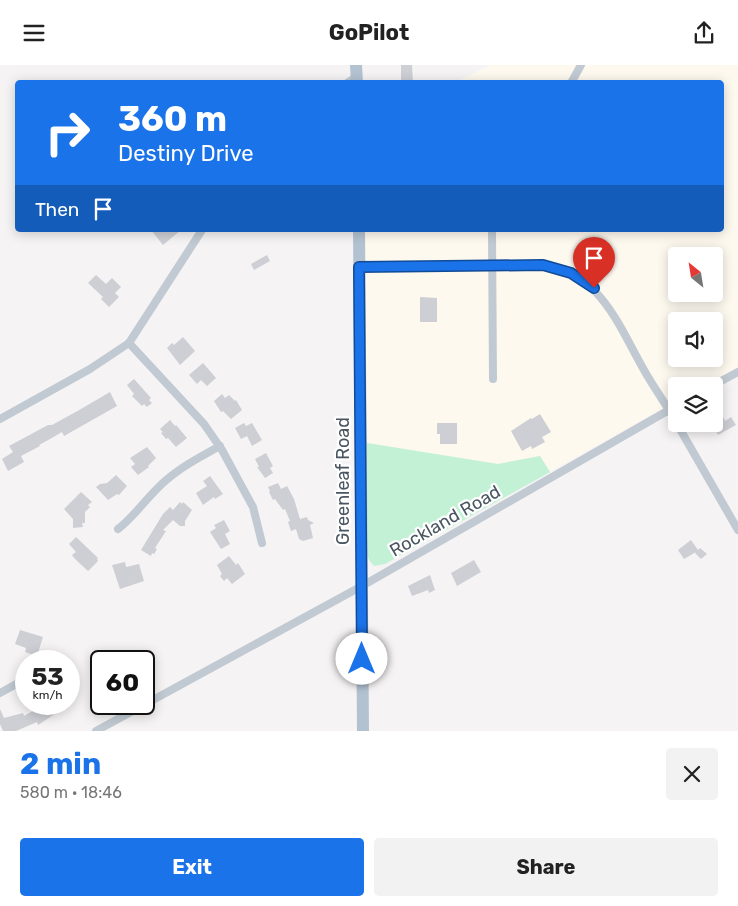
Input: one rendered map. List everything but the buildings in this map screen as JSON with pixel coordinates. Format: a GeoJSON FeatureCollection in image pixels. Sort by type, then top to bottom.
{"type":"FeatureCollection","features":[{"type":"Feature","properties":{"kind":"main road","name":"Greenleaf Road"},"geometry":{"type":"LineString","coordinates":[[359,232],[363,731]]}},
{"type":"Feature","properties":{"kind":"street"},"geometry":{"type":"LineString","coordinates":[[572,80],[581,65]]}},
{"type":"Feature","properties":{"kind":"street"},"geometry":{"type":"LineString","coordinates":[[0,419],[90,369],[129,343],[201,232]]}},
{"type":"Feature","properties":{"kind":"street"},"geometry":{"type":"LineString","coordinates":[[492,232],[493,379]]}},
{"type":"Feature","properties":{"kind":"street"},"geometry":{"type":"LineString","coordinates":[[359,267],[493,265],[553,267],[571,273],[590,284],[607,304],[654,389],[668,403]]}},
{"type":"Feature","properties":{"kind":"street"},"geometry":{"type":"LineString","coordinates":[[129,343],[204,424],[220,446],[253,507],[262,543]]}},
{"type":"Feature","properties":{"kind":"street"},"geometry":{"type":"LineString","coordinates":[[723,380],[738,372]]}},
{"type":"Feature","properties":{"kind":"street","name":"Rockland Road"},"geometry":{"type":"LineString","coordinates":[[96,731],[362,586],[668,411]]}},
{"type":"Feature","properties":{"kind":"street"},"geometry":{"type":"LineString","coordinates":[[682,432],[738,530]]}},
{"type":"Feature","properties":{"kind":"street"},"geometry":{"type":"LineString","coordinates":[[118,529],[134,516],[163,483],[179,470],[220,446]]}},
{"type":"Feature","properties":{"kind":"street"},"geometry":{"type":"LineString","coordinates":[[0,693],[15,685]]}},
{"type":"Feature","properties":{"kind":"shaded area"},"geometry":{"type":"Polygon","coordinates":[[[490,65],[738,65],[738,367],[720,377],[668,377],[668,406],[550,472],[540,456],[498,464],[367,443],[364,232],[724,232],[724,80],[460,80],[490,65]]]}},
{"type":"Feature","properties":{"kind":"green space"},"geometry":{"type":"Polygon","coordinates":[[[367,443],[498,464],[540,456],[550,472],[385,564],[374,566],[369,560],[366,551],[367,443]]]}},
{"type":"Feature","properties":{"kind":"route"},"geometry":{"type":"LineString","coordinates":[[362,659],[359,267],[543,265],[571,273],[594,288]]}}]}
